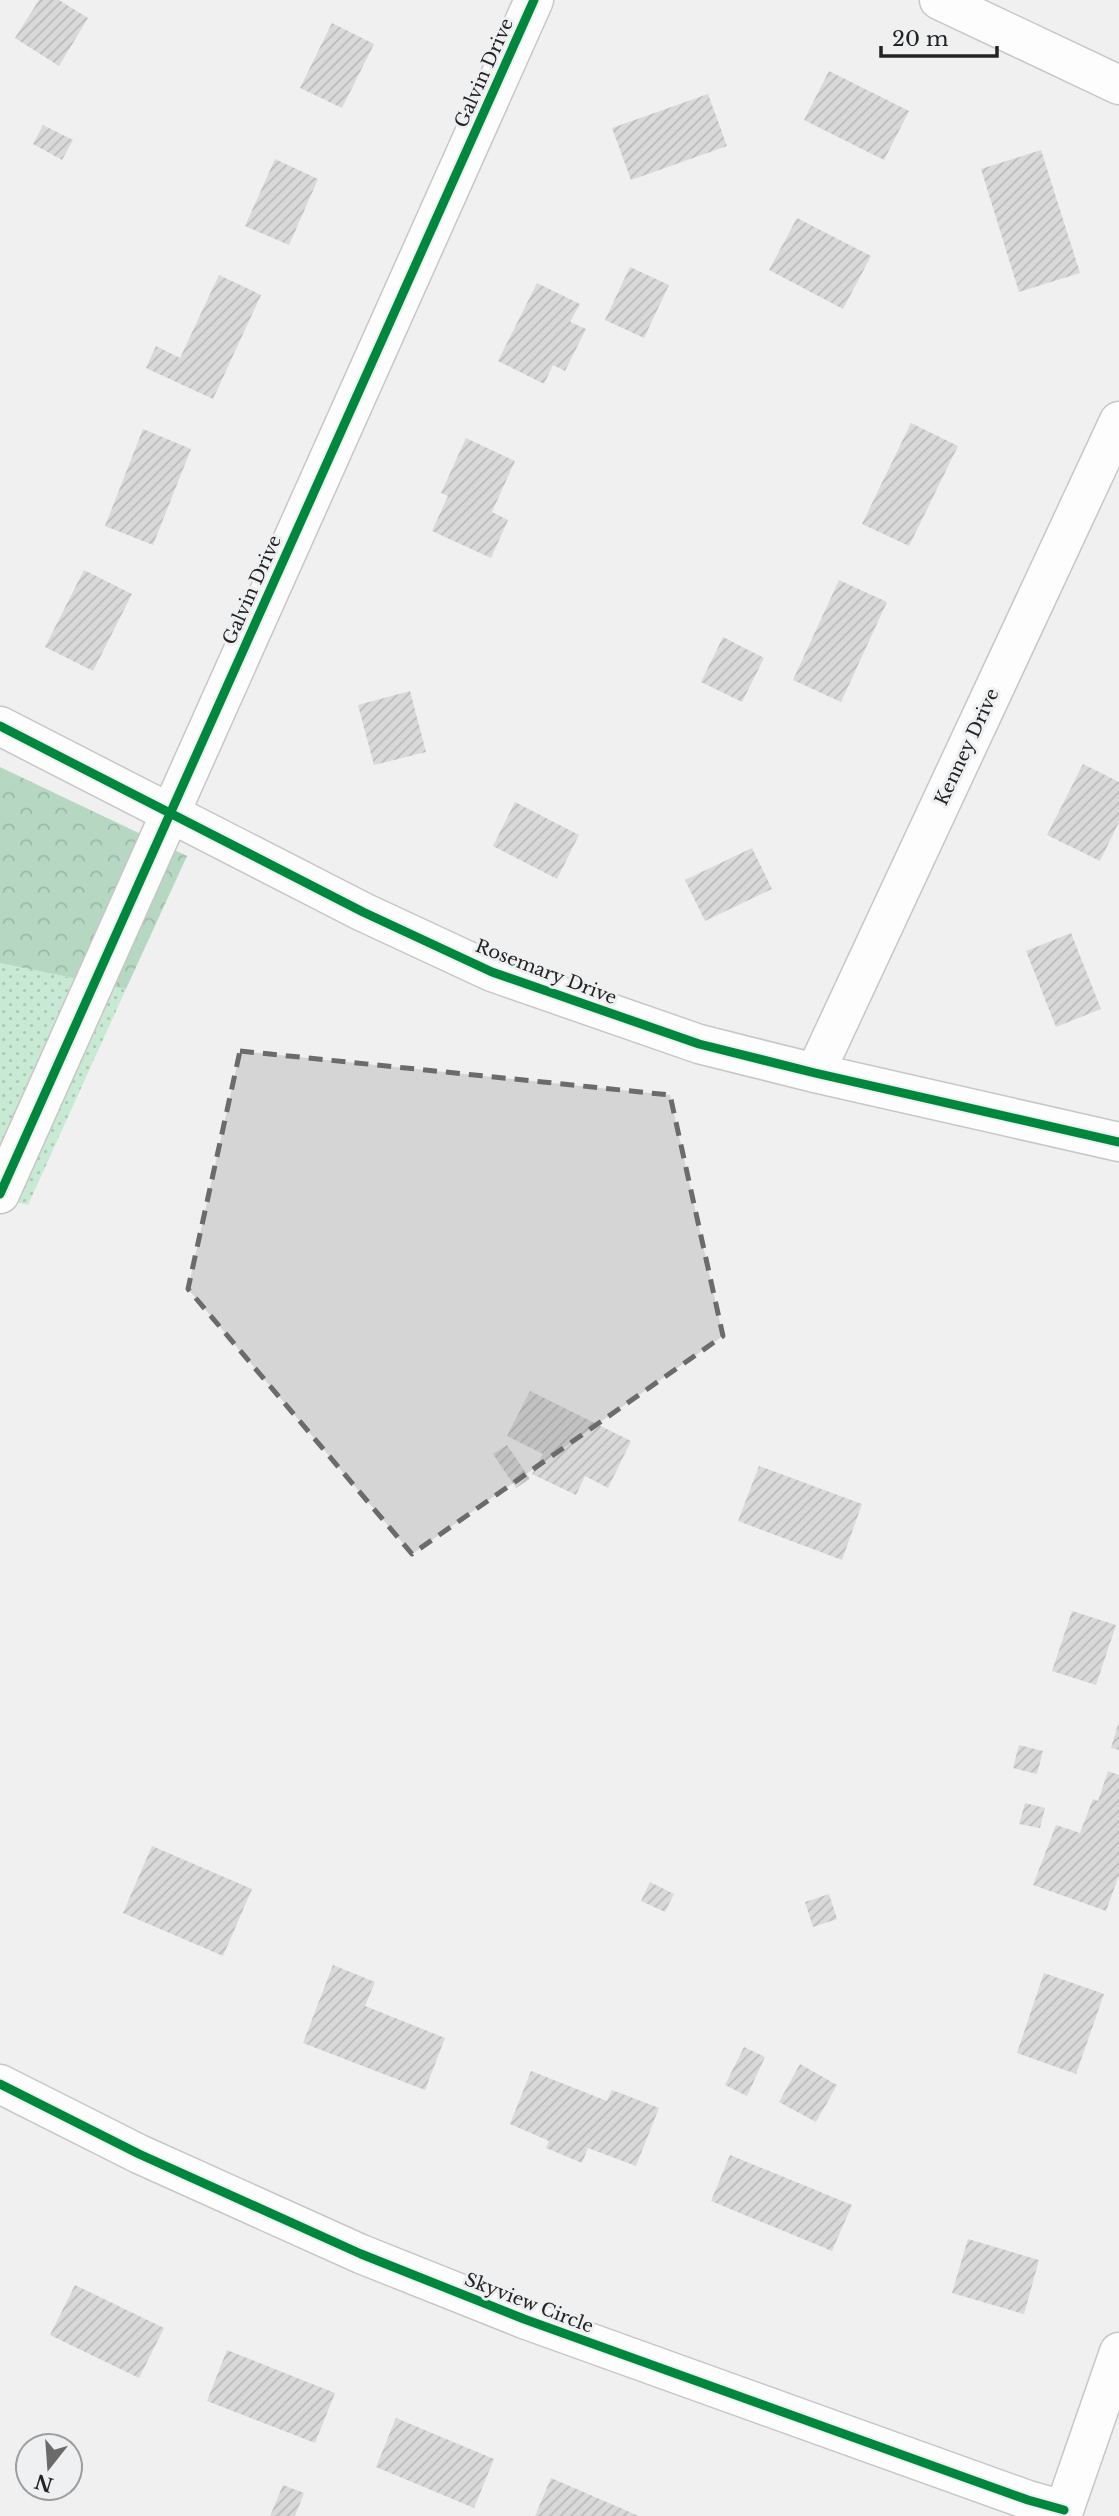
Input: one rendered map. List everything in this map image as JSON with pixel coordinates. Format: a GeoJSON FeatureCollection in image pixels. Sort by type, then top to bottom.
{"type":"FeatureCollection","features":[{"type":"Feature","properties":{"kind":"street","name":"Galvin Drive"},"geometry":{"type":"LineString","coordinates":[[0,1194],[534,0]]}},
{"type":"Feature","properties":{"kind":"street"},"geometry":{"type":"LineString","coordinates":[[939,0],[1119,85]]}},
{"type":"Feature","properties":{"kind":"street","name":"Kenney Drive"},"geometry":{"type":"LineString","coordinates":[[815,1073],[1119,421]]}},
{"type":"Feature","properties":{"kind":"street","name":"Rosemary Drive"},"geometry":{"type":"LineString","coordinates":[[0,726],[363,912],[492,972],[699,1044],[1119,1142]]}},
{"type":"Feature","properties":{"kind":"street","name":"Skyview Circle"},"geometry":{"type":"LineString","coordinates":[[0,2084],[139,2154],[361,2254],[511,2314],[1063,2513]]}},
{"type":"Feature","properties":{"kind":"street"},"geometry":{"type":"LineString","coordinates":[[1063,2513],[1119,2352]]}},
{"type":"Feature","properties":{"kind":"highlighted area"},"geometry":{"type":"Polygon","coordinates":[[[240,1051],[670,1095],[723,1336],[412,1554],[188,1289],[240,1051]]]}},
{"type":"Feature","properties":{"kind":"green space"},"geometry":{"type":"Polygon","coordinates":[[[0,767],[187,856],[126,989],[0,963],[0,767]]]}},
{"type":"Feature","properties":{"kind":"green space"},"geometry":{"type":"Polygon","coordinates":[[[0,963],[126,989],[28,1205],[0,1198],[0,963]]]}},
{"type":"Feature","properties":{"kind":"building"},"geometry":{"type":"Polygon","coordinates":[[[39,0],[59,0],[88,18],[59,66],[15,38],[39,0]]]}},
{"type":"Feature","properties":{"kind":"building"},"geometry":{"type":"Polygon","coordinates":[[[332,23],[374,44],[342,108],[300,88],[332,23]]]}},
{"type":"Feature","properties":{"kind":"building"},"geometry":{"type":"Polygon","coordinates":[[[829,71],[909,111],[884,160],[804,120],[829,71]]]}},
{"type":"Feature","properties":{"kind":"building"},"geometry":{"type":"Polygon","coordinates":[[[708,94],[727,146],[631,180],[612,128],[708,94]]]}},
{"type":"Feature","properties":{"kind":"building"},"geometry":{"type":"Polygon","coordinates":[[[43,125],[73,140],[62,160],[33,144],[43,125]]]}},
{"type":"Feature","properties":{"kind":"building"},"geometry":{"type":"Polygon","coordinates":[[[1041,150],[1080,273],[1019,292],[981,169],[1041,150]]]}},
{"type":"Feature","properties":{"kind":"building"},"geometry":{"type":"Polygon","coordinates":[[[275,159],[318,179],[289,245],[245,226],[275,159]]]}},
{"type":"Feature","properties":{"kind":"building"},"geometry":{"type":"Polygon","coordinates":[[[797,218],[871,256],[843,309],[769,270],[797,218]]]}},
{"type":"Feature","properties":{"kind":"building"},"geometry":{"type":"Polygon","coordinates":[[[630,267],[669,285],[644,338],[605,320],[630,267]]]}},
{"type":"Feature","properties":{"kind":"building"},"geometry":{"type":"Polygon","coordinates":[[[219,275],[261,295],[213,399],[146,368],[156,346],[180,358],[219,275]]]}},
{"type":"Feature","properties":{"kind":"building"},"geometry":{"type":"Polygon","coordinates":[[[537,283],[580,304],[570,322],[586,329],[565,371],[553,365],[544,384],[498,361],[537,283]]]}},
{"type":"Feature","properties":{"kind":"building"},"geometry":{"type":"Polygon","coordinates":[[[911,423],[958,446],[909,546],[862,524],[911,423]]]}},
{"type":"Feature","properties":{"kind":"building"},"geometry":{"type":"Polygon","coordinates":[[[143,429],[191,449],[153,545],[105,526],[143,429]]]}},
{"type":"Feature","properties":{"kind":"building"},"geometry":{"type":"Polygon","coordinates":[[[466,438],[515,461],[492,512],[508,520],[491,558],[432,531],[448,496],[441,493],[466,438]]]}},
{"type":"Feature","properties":{"kind":"building"},"geometry":{"type":"Polygon","coordinates":[[[84,570],[132,594],[93,671],[45,647],[84,570]]]}},
{"type":"Feature","properties":{"kind":"building"},"geometry":{"type":"Polygon","coordinates":[[[839,580],[887,602],[841,702],[793,680],[839,580]]]}},
{"type":"Feature","properties":{"kind":"building"},"geometry":{"type":"Polygon","coordinates":[[[723,637],[764,658],[742,702],[701,682],[723,637]]]}},
{"type":"Feature","properties":{"kind":"building"},"geometry":{"type":"Polygon","coordinates":[[[410,691],[426,752],[374,765],[358,705],[410,691]]]}},
{"type":"Feature","properties":{"kind":"building"},"geometry":{"type":"Polygon","coordinates":[[[1083,764],[1119,782],[1119,822],[1100,861],[1047,835],[1083,764]]]}},
{"type":"Feature","properties":{"kind":"building"},"geometry":{"type":"Polygon","coordinates":[[[515,802],[579,835],[557,879],[493,846],[515,802]]]}},
{"type":"Feature","properties":{"kind":"building"},"geometry":{"type":"Polygon","coordinates":[[[752,848],[772,889],[705,921],[685,880],[752,848]]]}},
{"type":"Feature","properties":{"kind":"building"},"geometry":{"type":"Polygon","coordinates":[[[1071,933],[1101,1009],[1056,1027],[1026,951],[1071,933]]]}},
{"type":"Feature","properties":{"kind":"building"},"geometry":{"type":"Polygon","coordinates":[[[530,1391],[631,1441],[608,1488],[585,1476],[576,1495],[532,1474],[543,1454],[507,1436],[530,1391]]]}},
{"type":"Feature","properties":{"kind":"building"},"geometry":{"type":"Polygon","coordinates":[[[507,1445],[530,1479],[516,1488],[493,1454],[507,1445]]]}},
{"type":"Feature","properties":{"kind":"building"},"geometry":{"type":"Polygon","coordinates":[[[759,1466],[862,1504],[842,1560],[738,1521],[759,1466]]]}},
{"type":"Feature","properties":{"kind":"building"},"geometry":{"type":"Polygon","coordinates":[[[1072,1611],[1116,1625],[1096,1685],[1052,1671],[1072,1611]]]}},
{"type":"Feature","properties":{"kind":"building"},"geometry":{"type":"Polygon","coordinates":[[[1119,1725],[1119,1750],[1111,1748],[1119,1725]]]}},
{"type":"Feature","properties":{"kind":"building"},"geometry":{"type":"Polygon","coordinates":[[[1019,1745],[1043,1751],[1037,1774],[1013,1768],[1019,1745]]]}},
{"type":"Feature","properties":{"kind":"building"},"geometry":{"type":"Polygon","coordinates":[[[1108,1771],[1119,1775],[1119,1875],[1106,1911],[1033,1885],[1056,1825],[1080,1833],[1093,1799],[1098,1801],[1108,1771]]]}},
{"type":"Feature","properties":{"kind":"building"},"geometry":{"type":"Polygon","coordinates":[[[1025,1803],[1045,1808],[1040,1828],[1019,1824],[1025,1803]]]}},
{"type":"Feature","properties":{"kind":"building"},"geometry":{"type":"Polygon","coordinates":[[[152,1846],[252,1889],[223,1956],[123,1913],[152,1846]]]}},
{"type":"Feature","properties":{"kind":"building"},"geometry":{"type":"Polygon","coordinates":[[[650,1882],[674,1894],[665,1912],[641,1901],[650,1882]]]}},
{"type":"Feature","properties":{"kind":"building"},"geometry":{"type":"Polygon","coordinates":[[[829,1894],[837,1919],[813,1927],[805,1902],[829,1894]]]}},
{"type":"Feature","properties":{"kind":"building"},"geometry":{"type":"Polygon","coordinates":[[[333,1965],[375,1982],[365,2006],[445,2038],[425,2090],[303,2043],[333,1965]]]}},
{"type":"Feature","properties":{"kind":"building"},"geometry":{"type":"Polygon","coordinates":[[[1044,1973],[1104,1994],[1076,2074],[1017,2053],[1044,1973]]]}},
{"type":"Feature","properties":{"kind":"building"},"geometry":{"type":"Polygon","coordinates":[[[744,2047],[765,2057],[747,2096],[725,2085],[744,2047]]]}},
{"type":"Feature","properties":{"kind":"building"},"geometry":{"type":"Polygon","coordinates":[[[800,2064],[837,2085],[816,2122],[779,2102],[800,2064]]]}},
{"type":"Feature","properties":{"kind":"building"},"geometry":{"type":"Polygon","coordinates":[[[531,2071],[607,2101],[612,2090],[659,2108],[636,2166],[588,2148],[582,2163],[546,2148],[549,2141],[510,2124],[531,2071]]]}},
{"type":"Feature","properties":{"kind":"building"},"geometry":{"type":"Polygon","coordinates":[[[730,2155],[852,2205],[832,2251],[711,2201],[730,2155]]]}},
{"type":"Feature","properties":{"kind":"building"},"geometry":{"type":"Polygon","coordinates":[[[968,2239],[1039,2260],[1024,2314],[952,2293],[968,2239]]]}},
{"type":"Feature","properties":{"kind":"building"},"geometry":{"type":"Polygon","coordinates":[[[75,2285],[164,2328],[139,2378],[50,2335],[75,2285]]]}},
{"type":"Feature","properties":{"kind":"building"},"geometry":{"type":"Polygon","coordinates":[[[227,2350],[335,2393],[315,2443],[207,2401],[227,2350]]]}},
{"type":"Feature","properties":{"kind":"building"},"geometry":{"type":"Polygon","coordinates":[[[396,2418],[494,2459],[474,2508],[376,2467],[396,2418]]]}},
{"type":"Feature","properties":{"kind":"building"},"geometry":{"type":"Polygon","coordinates":[[[551,2478],[639,2516],[535,2516],[551,2478]]]}},
{"type":"Feature","properties":{"kind":"building"},"geometry":{"type":"Polygon","coordinates":[[[283,2485],[304,2493],[295,2516],[270,2516],[283,2485]]]}},
{"type":"Feature","properties":{"kind":"cycle path"},"geometry":{"type":"LineString","coordinates":[[0,1194],[534,0]]}},
{"type":"Feature","properties":{"kind":"cycle path"},"geometry":{"type":"LineString","coordinates":[[0,726],[363,912],[492,972],[699,1044],[1119,1142]]}},
{"type":"Feature","properties":{"kind":"cycle path"},"geometry":{"type":"LineString","coordinates":[[0,2084],[139,2154],[361,2254],[524,2319],[1028,2500],[1064,2510]]}}]}
